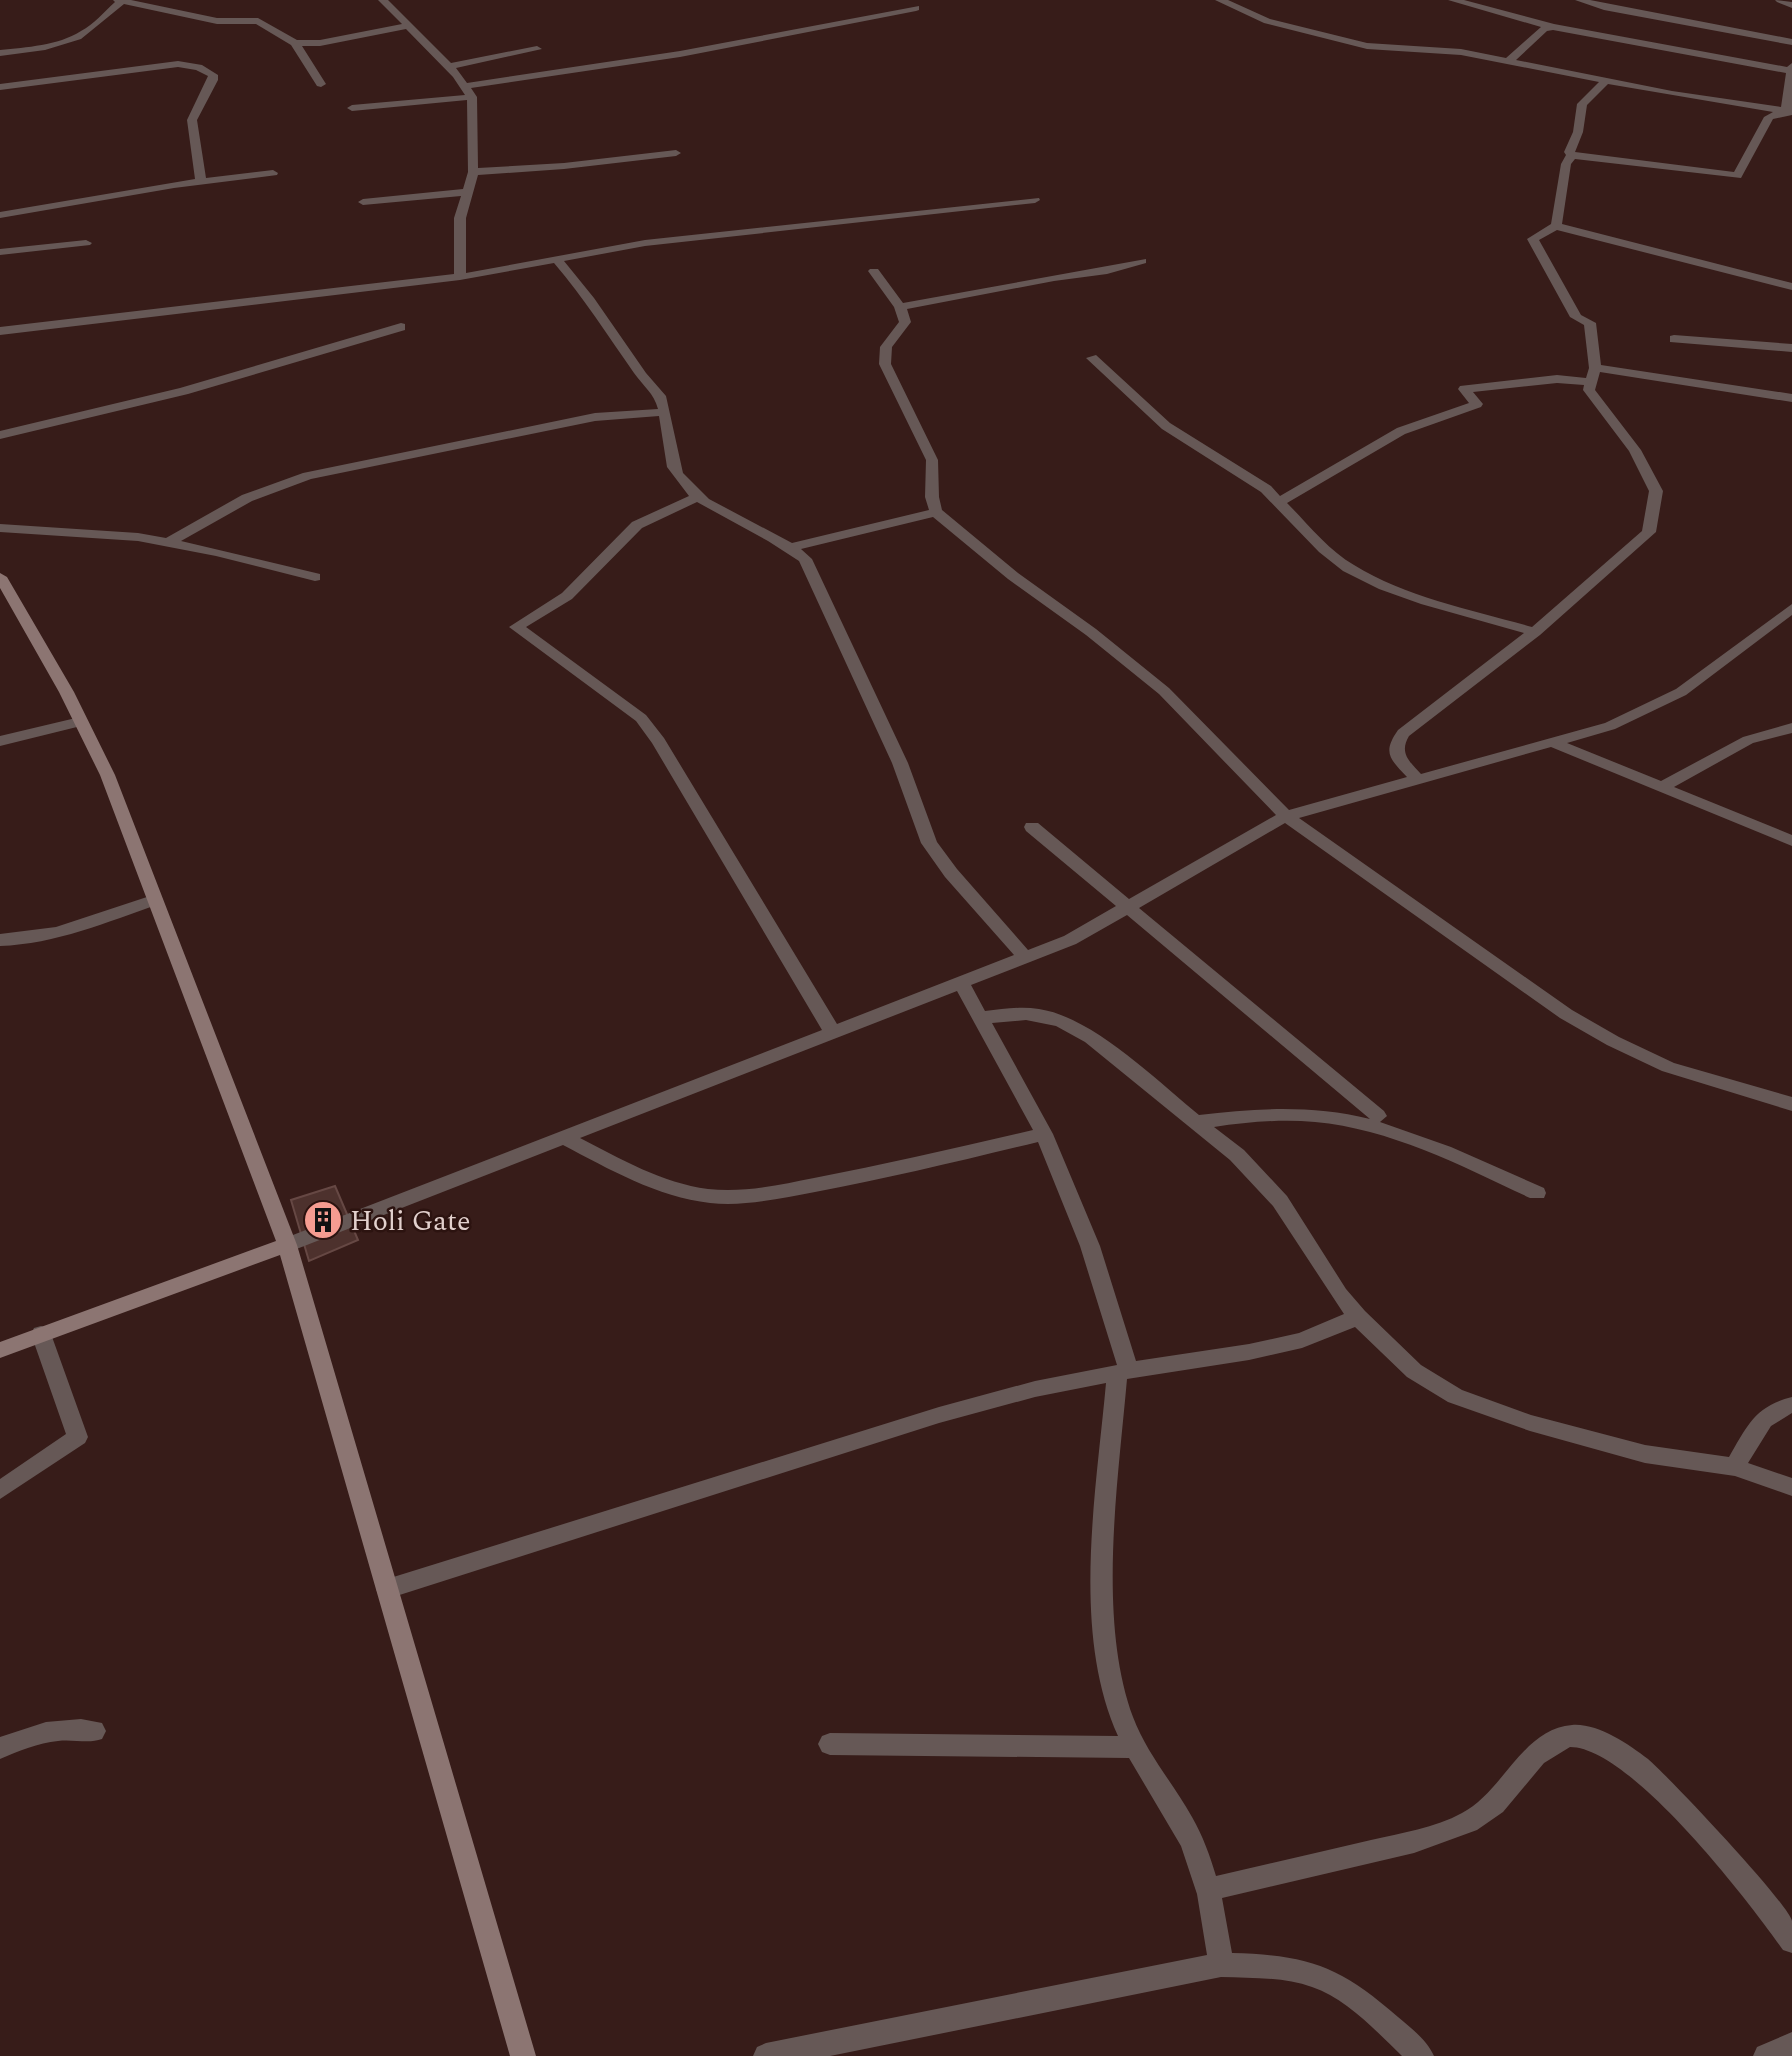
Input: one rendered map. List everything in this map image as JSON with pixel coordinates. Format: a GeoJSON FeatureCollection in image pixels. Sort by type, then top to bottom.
{"type":"FeatureCollection","features":[{"type":"Feature","properties":{"kind":"street"},"geometry":{"type":"LineString","coordinates":[[383,0],[448,67],[472,97],[473,172],[460,218],[460,277]]}},
{"type":"Feature","properties":{"kind":"street"},"geometry":{"type":"LineString","coordinates":[[1220,0],[1267,21],[1350,42],[1383,48],[1461,52],[1672,94],[1788,111]]}},
{"type":"Feature","properties":{"kind":"street"},"geometry":{"type":"LineString","coordinates":[[1453,0],[1553,27],[1791,72]]}},
{"type":"Feature","properties":{"kind":"street"},"geometry":{"type":"LineString","coordinates":[[1580,0],[1604,7],[1792,42]]}},
{"type":"Feature","properties":{"kind":"street"},"geometry":{"type":"LineString","coordinates":[[1780,0],[1792,5]]}},
{"type":"Feature","properties":{"kind":"street"},"geometry":{"type":"LineString","coordinates":[[0,53],[46,46],[86,32],[119,1],[217,20],[258,21],[267,24],[295,43],[321,84]]}},
{"type":"Feature","properties":{"kind":"street"},"geometry":{"type":"LineString","coordinates":[[464,86],[680,54],[916,8]]}},
{"type":"Feature","properties":{"kind":"street"},"geometry":{"type":"LineString","coordinates":[[295,43],[320,43],[407,26]]}},
{"type":"Feature","properties":{"kind":"street"},"geometry":{"type":"LineString","coordinates":[[1509,61],[1544,29],[1553,27]]}},
{"type":"Feature","properties":{"kind":"street"},"geometry":{"type":"LineString","coordinates":[[448,67],[537,49]]}},
{"type":"Feature","properties":{"kind":"street"},"geometry":{"type":"LineString","coordinates":[[0,87],[178,64],[206,70],[213,75],[213,80],[192,120],[201,182]]}},
{"type":"Feature","properties":{"kind":"street"},"geometry":{"type":"LineString","coordinates":[[1788,111],[1792,66]]}},
{"type":"Feature","properties":{"kind":"street"},"geometry":{"type":"LineString","coordinates":[[1572,155],[1569,152],[1578,132],[1582,104],[1606,80]]}},
{"type":"Feature","properties":{"kind":"street"},"geometry":{"type":"LineString","coordinates":[[352,108],[472,97]]}},
{"type":"Feature","properties":{"kind":"street"},"geometry":{"type":"LineString","coordinates":[[1572,155],[1737,176],[1769,117],[1788,111]]}},
{"type":"Feature","properties":{"kind":"street"},"geometry":{"type":"LineString","coordinates":[[473,172],[564,166],[676,153]]}},
{"type":"Feature","properties":{"kind":"street"},"geometry":{"type":"LineString","coordinates":[[1556,226],[1566,164],[1572,155]]}},
{"type":"Feature","properties":{"kind":"street"},"geometry":{"type":"LineString","coordinates":[[0,215],[273,173]]}},
{"type":"Feature","properties":{"kind":"street"},"geometry":{"type":"LineString","coordinates":[[363,202],[467,192]]}},
{"type":"Feature","properties":{"kind":"street"},"geometry":{"type":"LineString","coordinates":[[0,331],[460,277],[645,243],[1035,200]]}},
{"type":"Feature","properties":{"kind":"street"},"geometry":{"type":"LineString","coordinates":[[1419,780],[1398,758],[1396,745],[1403,733],[1535,632],[1649,532],[1656,491],[1635,450],[1589,390],[1593,375],[1590,323],[1576,317],[1534,239],[1556,226],[1792,287]]}},
{"type":"Feature","properties":{"kind":"street"},"geometry":{"type":"LineString","coordinates":[[0,252],[86,243]]}},
{"type":"Feature","properties":{"kind":"street"},"geometry":{"type":"LineString","coordinates":[[558,260],[586,292],[642,376],[659,394],[676,472],[697,497],[792,547],[805,559],[900,763],[929,843],[951,873],[1025,957]]}},
{"type":"Feature","properties":{"kind":"street"},"geometry":{"type":"LineString","coordinates":[[900,307],[1054,278],[1107,271],[1142,261]]}},
{"type":"Feature","properties":{"kind":"street"},"geometry":{"type":"LineString","coordinates":[[874,271],[900,307],[905,322],[886,347],[885,364],[932,460],[932,497],[936,512],[1013,576],[1091,632],[1164,691],[1286,816],[1566,1014],[1613,1041],[1668,1067],[1792,1104]]}},
{"type":"Feature","properties":{"kind":"street"},"geometry":{"type":"LineString","coordinates":[[0,435],[184,391],[401,327]]}},
{"type":"Feature","properties":{"kind":"street"},"geometry":{"type":"LineString","coordinates":[[1674,339],[1792,348]]}},
{"type":"Feature","properties":{"kind":"street"},"geometry":{"type":"LineString","coordinates":[[1092,358],[1166,426],[1266,489],[1324,549],[1348,568],[1384,586],[1426,601],[1535,632]]}},
{"type":"Feature","properties":{"kind":"street"},"geometry":{"type":"LineString","coordinates":[[1280,501],[1401,431],[1477,404],[1464,389],[1593,375],[1791,398]]}},
{"type":"Feature","properties":{"kind":"street"},"geometry":{"type":"LineString","coordinates":[[168,543],[247,498],[307,476],[595,417],[665,412]]}},
{"type":"Feature","properties":{"kind":"street"},"geometry":{"type":"LineString","coordinates":[[697,497],[637,525],[567,596],[516,627],[641,718],[659,741],[834,1033]]}},
{"type":"Feature","properties":{"kind":"street"},"geometry":{"type":"LineString","coordinates":[[792,547],[936,512]]}},
{"type":"Feature","properties":{"kind":"street"},"geometry":{"type":"LineString","coordinates":[[0,528],[138,537],[229,555],[315,577]]}},
{"type":"Feature","properties":{"kind":"street"},"geometry":{"type":"LineString","coordinates":[[2,584],[33,628],[80,722],[144,866],[153,900],[287,1245],[523,2056]]}},
{"type":"Feature","properties":{"kind":"street"},"geometry":{"type":"LineString","coordinates":[[0,1350],[287,1245],[1070,940],[1286,816],[1610,726],[1681,692],[1792,607]]}},
{"type":"Feature","properties":{"kind":"street"},"geometry":{"type":"LineString","coordinates":[[0,741],[80,722]]}},
{"type":"Feature","properties":{"kind":"street"},"geometry":{"type":"LineString","coordinates":[[1662,787],[1748,740],[1792,728]]}},
{"type":"Feature","properties":{"kind":"street"},"geometry":{"type":"LineString","coordinates":[[1552,742],[1792,841]]}},
{"type":"Feature","properties":{"kind":"street"},"geometry":{"type":"LineString","coordinates":[[1032,827],[1378,1116]]}},
{"type":"Feature","properties":{"kind":"street"},"geometry":{"type":"LineString","coordinates":[[0,940],[15,941],[44,935],[153,900]]}},
{"type":"Feature","properties":{"kind":"street"},"geometry":{"type":"LineString","coordinates":[[961,983],[1044,1134],[1090,1246],[1123,1372],[1104,1536],[1105,1628],[1114,1692],[1135,1747],[1184,1825],[1199,1860],[1214,1911],[1222,1965]]}},
{"type":"Feature","properties":{"kind":"street"},"geometry":{"type":"LineString","coordinates":[[981,1017],[1027,1012],[1068,1023],[1196,1122],[1237,1155],[1280,1201],[1339,1294],[1357,1317],[1415,1371],[1455,1396],[1530,1423],[1645,1454],[1735,1467],[1792,1487]]}},
{"type":"Feature","properties":{"kind":"street"},"geometry":{"type":"LineString","coordinates":[[1196,1122],[1280,1114],[1325,1116],[1375,1125],[1429,1143],[1537,1193]]}},
{"type":"Feature","properties":{"kind":"street"},"geometry":{"type":"LineString","coordinates":[[565,1138],[629,1171],[667,1186],[707,1196],[744,1197],[869,1176],[1044,1134]]}},
{"type":"Feature","properties":{"kind":"street"},"geometry":{"type":"LineString","coordinates":[[387,1589],[853,1440],[1035,1389],[1289,1343],[1357,1317]]}},
{"type":"Feature","properties":{"kind":"street"},"geometry":{"type":"LineString","coordinates":[[0,1490],[78,1437],[41,1334]]}},
{"type":"Feature","properties":{"kind":"street"},"geometry":{"type":"LineString","coordinates":[[1735,1467],[1763,1420],[1782,1406],[1792,1405]]}},
{"type":"Feature","properties":{"kind":"street"},"geometry":{"type":"LineString","coordinates":[[0,1748],[24,1737],[56,1730],[71,1728],[94,1731]]}},
{"type":"Feature","properties":{"kind":"street"},"geometry":{"type":"LineString","coordinates":[[1208,1890],[1403,1844],[1469,1822],[1491,1809],[1546,1746],[1565,1736],[1583,1736],[1609,1746],[1642,1771],[1762,1900],[1792,1941]]}},
{"type":"Feature","properties":{"kind":"street"},"geometry":{"type":"LineString","coordinates":[[830,1744],[1135,1747]]}},
{"type":"Feature","properties":{"kind":"street"},"geometry":{"type":"LineString","coordinates":[[766,2056],[1222,1965],[1278,1967],[1321,1977],[1363,2006],[1421,2056]]}},
{"type":"Feature","properties":{"kind":"street"},"geometry":{"type":"LineString","coordinates":[[1766,2056],[1792,2045]]}},
{"type":"Feature","properties":{"kind":"building","name":"Holi Gate"},"geometry":{"type":"Polygon","coordinates":[[[335,1186],[358,1240],[309,1261],[291,1200],[335,1186]]]}},
{"type":"Feature","properties":{"kind":"place","name":"Holi Gate"},"geometry":{"type":"Point","coordinates":[323,1220]}}]}
